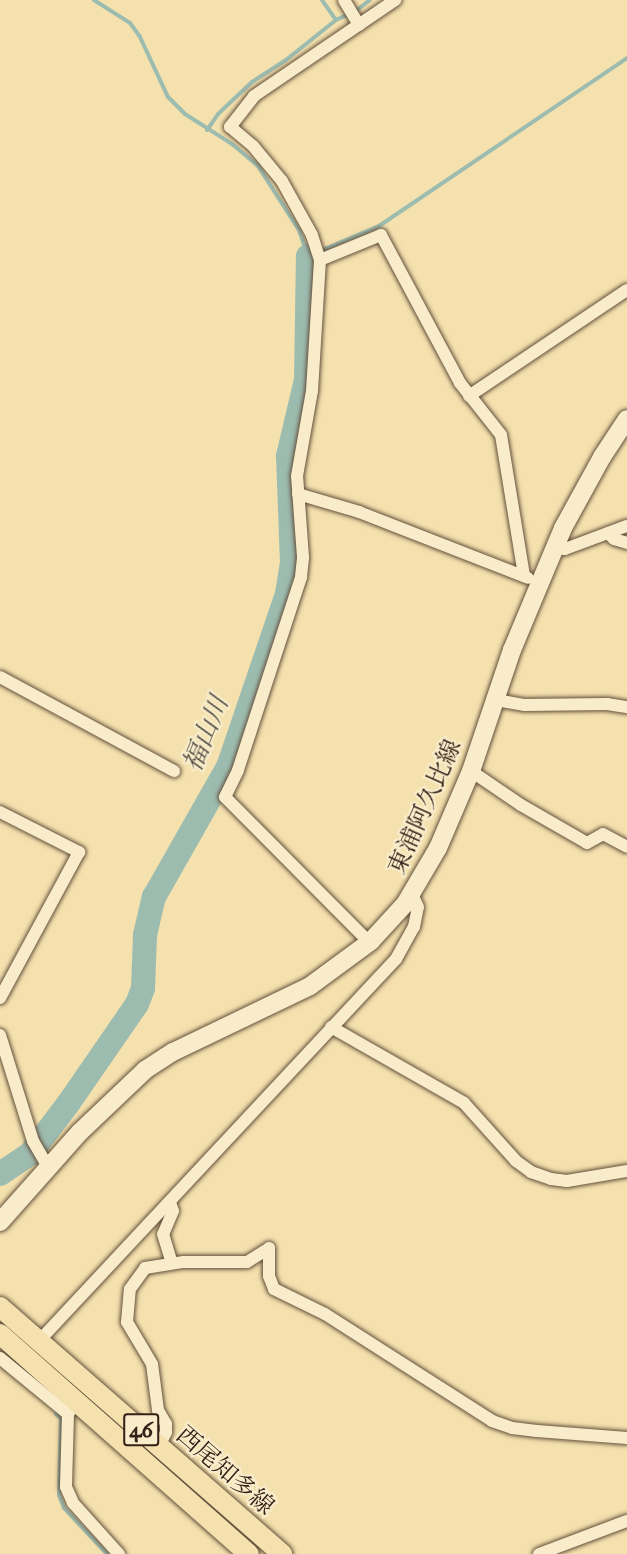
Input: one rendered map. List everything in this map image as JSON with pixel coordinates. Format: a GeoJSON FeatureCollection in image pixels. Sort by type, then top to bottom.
{"type":"FeatureCollection","features":[{"type":"Feature","properties":{"kind":"main road","name":"東浦阿久比線"},"geometry":{"type":"LineString","coordinates":[[0,1222],[44,1160],[145,1070],[173,1052],[310,986],[383,930],[412,894],[438,848],[471,771],[496,700],[531,579],[554,548],[582,491],[627,419]]}},
{"type":"Feature","properties":{"kind":"main road","name":"西尾知多線"},"geometry":{"type":"LineString","coordinates":[[0,1307],[282,1554]]}},
{"type":"Feature","properties":{"kind":"main road","name":"西尾知多線"},"geometry":{"type":"LineString","coordinates":[[0,1334],[73,1408],[249,1554]]}},
{"type":"Feature","properties":{"kind":"street"},"geometry":{"type":"LineString","coordinates":[[344,0],[359,25]]}},
{"type":"Feature","properties":{"kind":"street"},"geometry":{"type":"LineString","coordinates":[[369,942],[225,797],[238,770],[302,577],[298,458],[312,391],[320,260],[312,235],[282,181],[253,146],[230,127],[254,96],[395,0]]}},
{"type":"Feature","properties":{"kind":"street"},"geometry":{"type":"LineString","coordinates":[[320,260],[381,235],[459,384],[501,435],[531,579]]}},
{"type":"Feature","properties":{"kind":"street"},"geometry":{"type":"LineString","coordinates":[[469,396],[627,290]]}},
{"type":"Feature","properties":{"kind":"street"},"geometry":{"type":"LineString","coordinates":[[298,494],[359,512],[531,579]]}},
{"type":"Feature","properties":{"kind":"street"},"geometry":{"type":"LineString","coordinates":[[554,548],[565,549],[627,526]]}},
{"type":"Feature","properties":{"kind":"street"},"geometry":{"type":"LineString","coordinates":[[608,533],[614,539],[627,543]]}},
{"type":"Feature","properties":{"kind":"street"},"geometry":{"type":"LineString","coordinates":[[0,677],[174,771]]}},
{"type":"Feature","properties":{"kind":"street"},"geometry":{"type":"LineString","coordinates":[[496,700],[524,705],[607,704],[627,707]]}},
{"type":"Feature","properties":{"kind":"street"},"geometry":{"type":"LineString","coordinates":[[471,771],[521,805],[587,843],[603,834],[627,847]]}},
{"type":"Feature","properties":{"kind":"street"},"geometry":{"type":"LineString","coordinates":[[0,812],[79,852],[0,998]]}},
{"type":"Feature","properties":{"kind":"street"},"geometry":{"type":"LineString","coordinates":[[39,1341],[396,959],[414,927],[418,907],[412,894]]}},
{"type":"Feature","properties":{"kind":"street"},"geometry":{"type":"LineString","coordinates":[[331,1027],[464,1103],[516,1161],[531,1172],[567,1181],[627,1171]]}},
{"type":"Feature","properties":{"kind":"street"},"geometry":{"type":"LineString","coordinates":[[0,1035],[33,1141],[44,1160]]}},
{"type":"Feature","properties":{"kind":"street"},"geometry":{"type":"LineString","coordinates":[[170,1202],[173,1211],[163,1234],[172,1263]]}},
{"type":"Feature","properties":{"kind":"street"},"geometry":{"type":"LineString","coordinates":[[159,1446],[166,1432],[166,1424],[158,1410],[152,1364],[127,1322],[130,1289],[145,1268],[172,1263],[247,1262],[269,1248],[269,1276],[274,1289],[325,1314],[492,1421],[512,1428],[627,1438]]}},
{"type":"Feature","properties":{"kind":"street"},"geometry":{"type":"LineString","coordinates":[[0,1358],[73,1408],[66,1487],[73,1503],[120,1554]]}},
{"type":"Feature","properties":{"kind":"street"},"geometry":{"type":"LineString","coordinates":[[539,1554],[627,1521]]}},
{"type":"Feature","properties":{"kind":"waterway"},"geometry":{"type":"LineString","coordinates":[[94,0],[130,23],[140,37],[168,97],[185,114],[232,144],[258,166],[299,230],[308,256],[379,226],[627,58]]}},
{"type":"Feature","properties":{"kind":"waterway"},"geometry":{"type":"LineString","coordinates":[[207,130],[218,114],[252,82],[286,60],[336,20],[322,0]]}},
{"type":"Feature","properties":{"kind":"waterway"},"geometry":{"type":"LineString","coordinates":[[336,20],[357,10],[370,0]]}},
{"type":"Feature","properties":{"kind":"waterway","name":"福山川"},"geometry":{"type":"LineString","coordinates":[[0,1174],[30,1154],[68,1104],[137,1004],[143,988],[145,935],[154,897],[228,767],[287,594],[292,564],[288,456],[306,380],[308,256]]}},
{"type":"Feature","properties":{"kind":"waterway"},"geometry":{"type":"LineString","coordinates":[[56,1414],[61,1419],[59,1495],[64,1508],[107,1554]]}}]}
